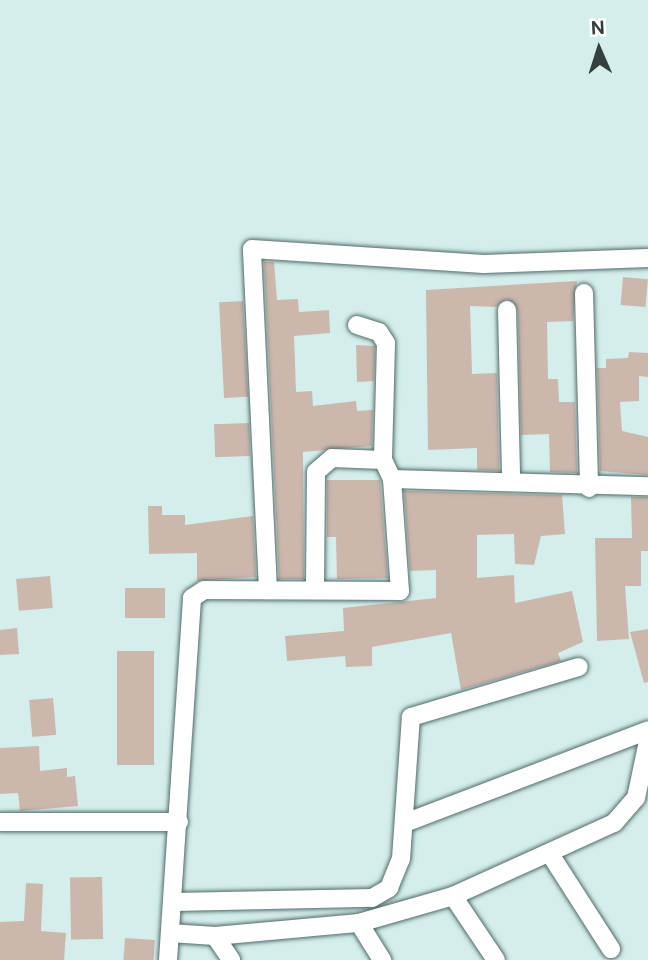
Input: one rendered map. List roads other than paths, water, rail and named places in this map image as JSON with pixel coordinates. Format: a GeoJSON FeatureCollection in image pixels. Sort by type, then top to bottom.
{"type":"FeatureCollection","features":[{"type":"Feature","properties":{"kind":"street"},"geometry":{"type":"LineString","coordinates":[[268,590],[252,249],[485,264],[648,258]]}},
{"type":"Feature","properties":{"kind":"street"},"geometry":{"type":"LineString","coordinates":[[584,293],[589,488]]}},
{"type":"Feature","properties":{"kind":"street"},"geometry":{"type":"LineString","coordinates":[[507,310],[511,479]]}},
{"type":"Feature","properties":{"kind":"street"},"geometry":{"type":"LineString","coordinates":[[167,960],[175,902],[192,598],[204,590],[315,587],[400,591],[392,479],[383,460],[386,343],[379,332],[357,325]]}},
{"type":"Feature","properties":{"kind":"street"},"geometry":{"type":"LineString","coordinates":[[315,587],[316,472],[332,458],[383,460]]}},
{"type":"Feature","properties":{"kind":"street"},"geometry":{"type":"LineString","coordinates":[[392,479],[511,479],[589,488],[648,486]]}},
{"type":"Feature","properties":{"kind":"street"},"geometry":{"type":"LineString","coordinates":[[175,902],[372,898],[397,876],[405,823],[411,717],[579,667]]}},
{"type":"Feature","properties":{"kind":"street"},"geometry":{"type":"LineString","coordinates":[[405,823],[648,730]]}},
{"type":"Feature","properties":{"kind":"street"},"geometry":{"type":"LineString","coordinates":[[170,933],[215,936],[359,923],[453,896],[550,854],[627,811],[636,798],[648,741]]}},
{"type":"Feature","properties":{"kind":"street"},"geometry":{"type":"LineString","coordinates":[[0,822],[179,821]]}},
{"type":"Feature","properties":{"kind":"street"},"geometry":{"type":"LineString","coordinates":[[550,854],[611,950]]}},
{"type":"Feature","properties":{"kind":"street"},"geometry":{"type":"LineString","coordinates":[[453,896],[496,960]]}},
{"type":"Feature","properties":{"kind":"street"},"geometry":{"type":"LineString","coordinates":[[359,923],[382,960]]}},
{"type":"Feature","properties":{"kind":"street"},"geometry":{"type":"LineString","coordinates":[[215,936],[231,960]]}}]}
